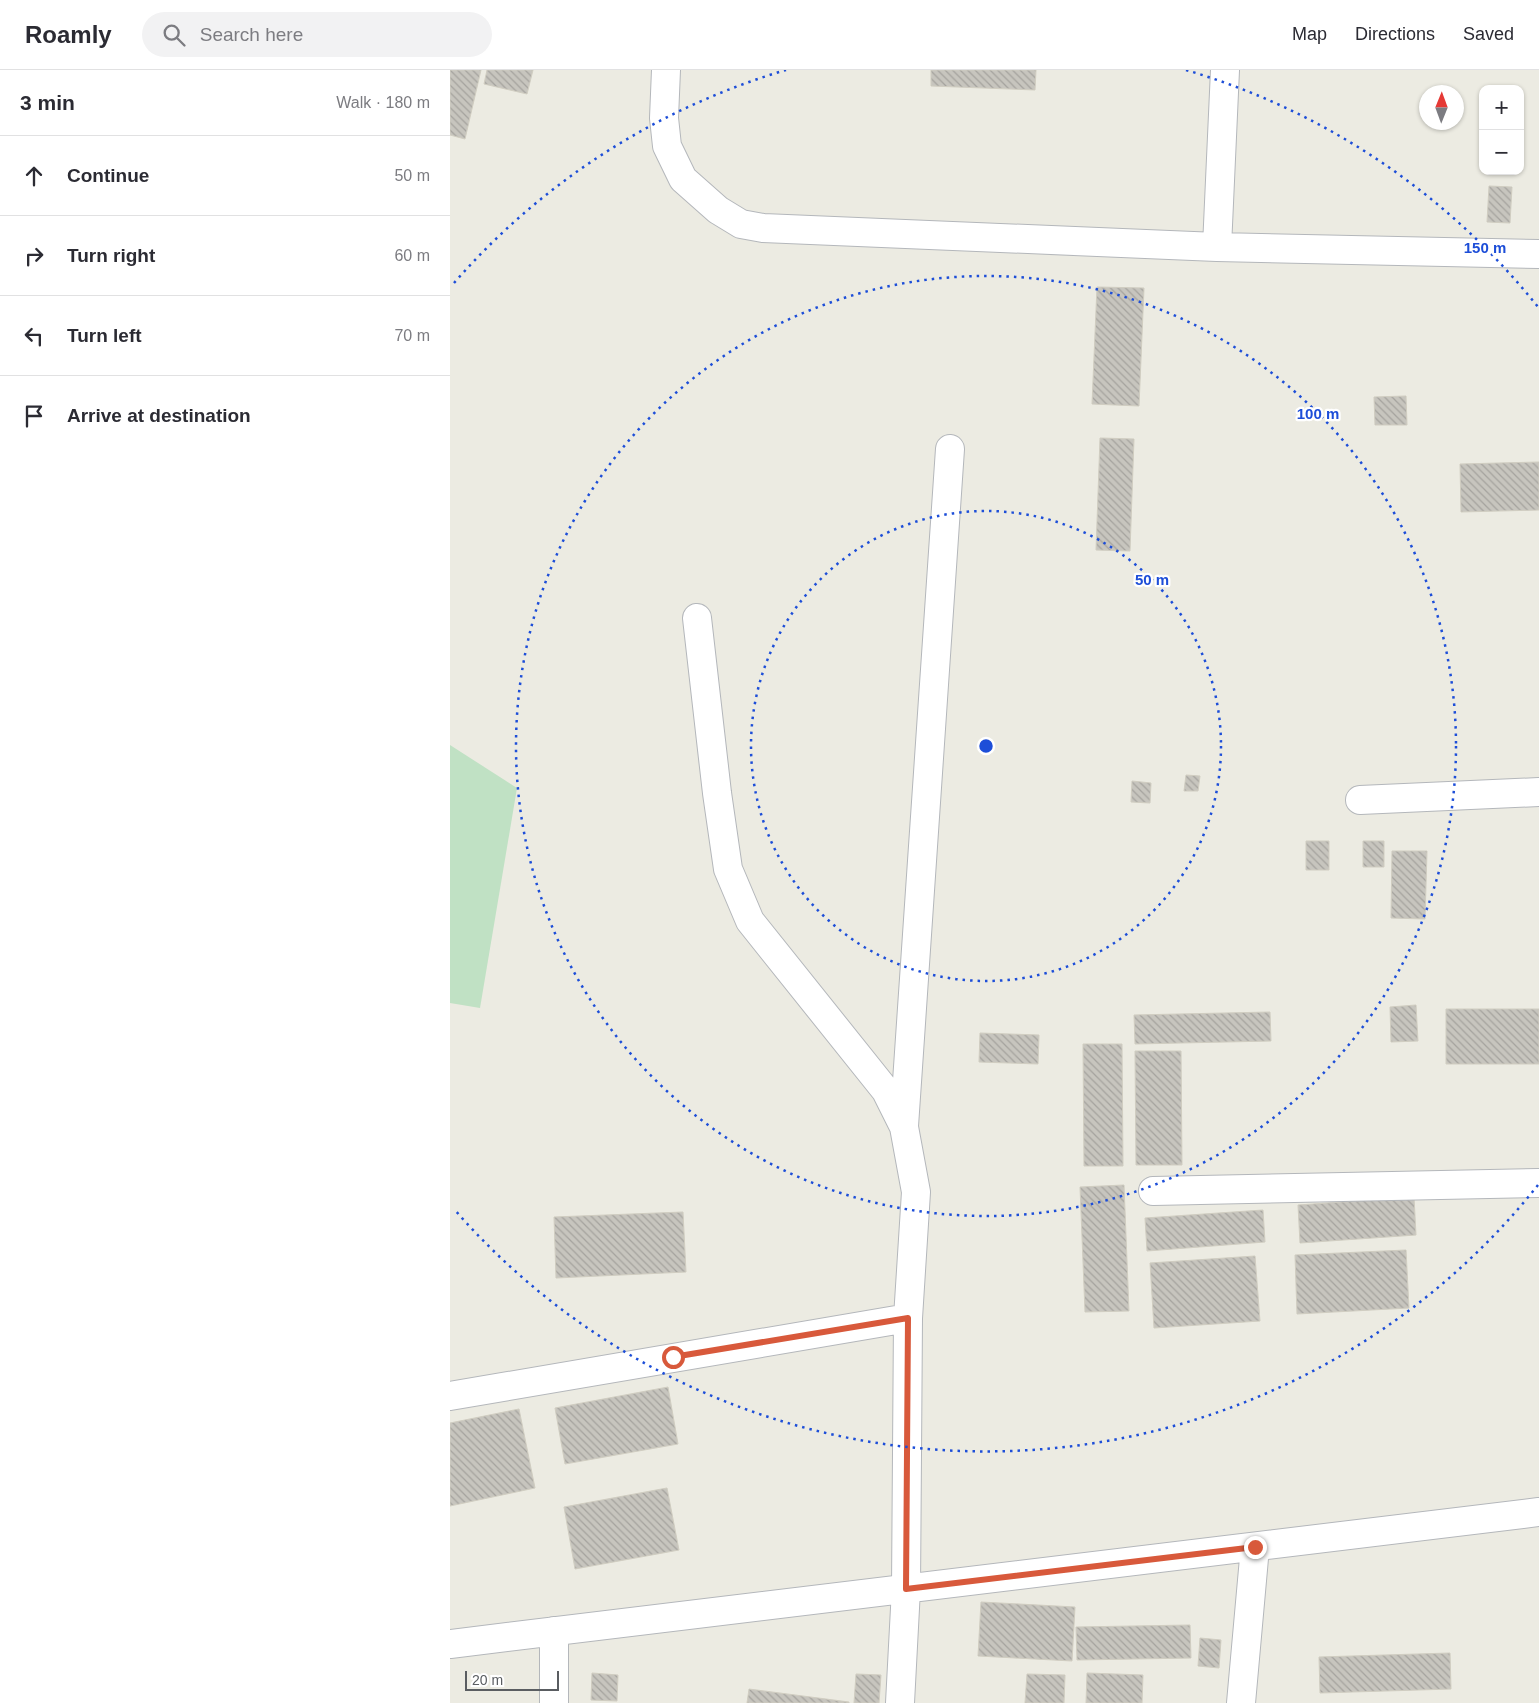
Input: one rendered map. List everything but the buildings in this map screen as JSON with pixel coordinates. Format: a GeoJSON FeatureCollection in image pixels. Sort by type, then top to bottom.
{"type":"FeatureCollection","features":[{"type":"Feature","properties":{"kind":"street"},"geometry":{"type":"LineString","coordinates":[[666,70],[664,118],[667,146],[683,178],[718,210],[741,224],[763,228],[1217,247],[1539,254]]}},
{"type":"Feature","properties":{"kind":"street"},"geometry":{"type":"LineString","coordinates":[[1217,247],[1225,70]]}},
{"type":"Feature","properties":{"kind":"street"},"geometry":{"type":"LineString","coordinates":[[900,1703],[906,1589],[908,1318],[916,1192],[904,1128],[950,449]]}},
{"type":"Feature","properties":{"kind":"street"},"geometry":{"type":"LineString","coordinates":[[698,618],[717,793],[728,869],[750,921],[886,1091],[904,1128]]}},
{"type":"Feature","properties":{"kind":"street"},"geometry":{"type":"LineString","coordinates":[[1360,800],[1539,792]]}},
{"type":"Feature","properties":{"kind":"street"},"geometry":{"type":"LineString","coordinates":[[1153,1190],[1539,1183]]}},
{"type":"Feature","properties":{"kind":"street"},"geometry":{"type":"LineString","coordinates":[[450,1396],[908,1318]]}},
{"type":"Feature","properties":{"kind":"street"},"geometry":{"type":"LineString","coordinates":[[450,1644],[1539,1512]]}},
{"type":"Feature","properties":{"kind":"street"},"geometry":{"type":"LineString","coordinates":[[1241,1703],[1255,1547]]}},
{"type":"Feature","properties":{"kind":"street"},"geometry":{"type":"LineString","coordinates":[[554,1631],[554,1703]]}},
{"type":"Feature","properties":{"kind":"green space"},"geometry":{"type":"Polygon","coordinates":[[[450,745],[517,788],[480,1008],[450,1003],[450,745]]]}},
{"type":"Feature","properties":{"kind":"route"},"geometry":{"type":"LineString","coordinates":[[673,1357],[908,1318],[906,1589],[1255,1547]]}}]}
